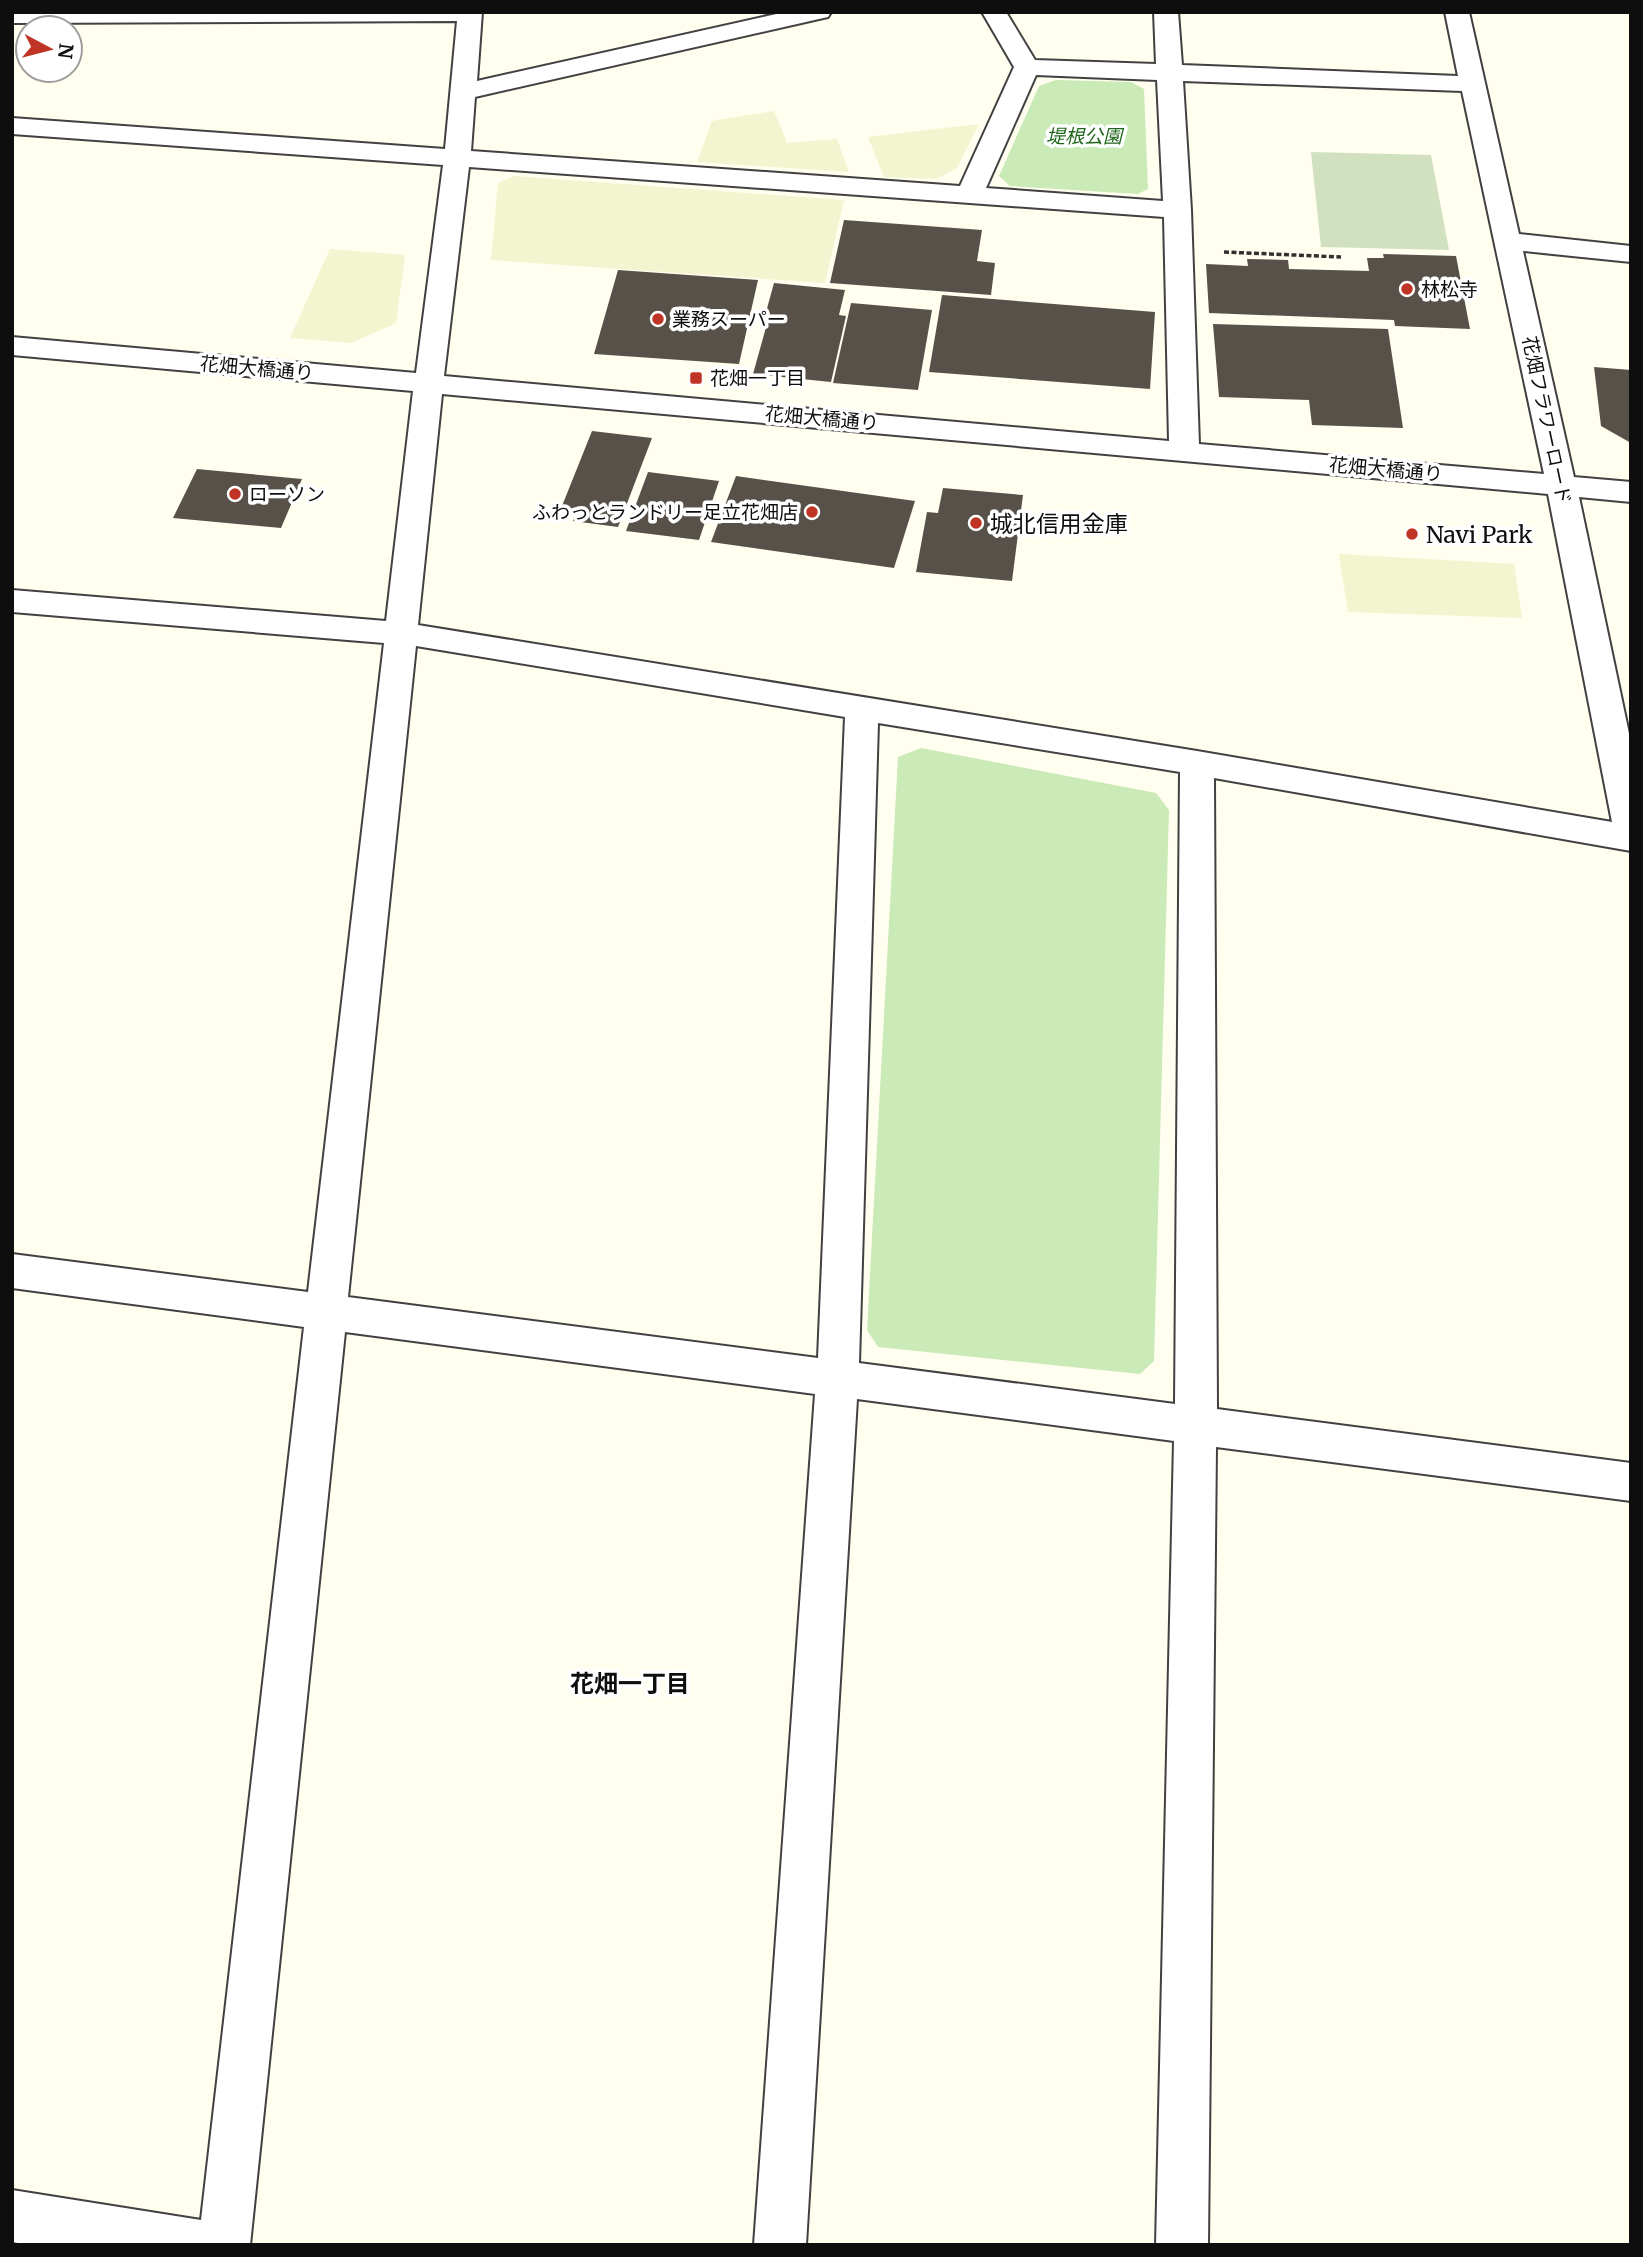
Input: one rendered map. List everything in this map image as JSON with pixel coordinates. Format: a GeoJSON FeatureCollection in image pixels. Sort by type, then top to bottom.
{"type":"FeatureCollection","features":[{"type":"Feature","properties":{"kind":"street"},"geometry":{"type":"LineString","coordinates":[[463,92],[819,12]]}},
{"type":"Feature","properties":{"kind":"street"},"geometry":{"type":"LineString","coordinates":[[994,12],[1027,67]]}},
{"type":"Feature","properties":{"kind":"street"},"geometry":{"type":"LineString","coordinates":[[1166,12],[1177,210],[1184,450]]}},
{"type":"Feature","properties":{"kind":"street","name":"花畑フラワーロード"},"geometry":{"type":"LineString","coordinates":[[1457,12],[1561,486],[1631,828]]}},
{"type":"Feature","properties":{"kind":"street"},"geometry":{"type":"LineString","coordinates":[[13,16],[469,13],[457,158],[401,633],[224,2245]]}},
{"type":"Feature","properties":{"kind":"street"},"geometry":{"type":"LineString","coordinates":[[1027,67],[1473,83]]}},
{"type":"Feature","properties":{"kind":"street"},"geometry":{"type":"LineString","coordinates":[[969,196],[1027,67]]}},
{"type":"Feature","properties":{"kind":"street"},"geometry":{"type":"LineString","coordinates":[[12,126],[1177,210]]}},
{"type":"Feature","properties":{"kind":"street"},"geometry":{"type":"LineString","coordinates":[[1507,242],[1631,254]]}},
{"type":"Feature","properties":{"kind":"street","name":"花畑大橋通り"},"geometry":{"type":"LineString","coordinates":[[12,346],[1631,492]]}},
{"type":"Feature","properties":{"kind":"street"},"geometry":{"type":"LineString","coordinates":[[12,601],[401,633],[1197,763],[1631,838]]}},
{"type":"Feature","properties":{"kind":"street"},"geometry":{"type":"LineString","coordinates":[[780,2245],[837,1379],[862,708]]}},
{"type":"Feature","properties":{"kind":"street"},"geometry":{"type":"LineString","coordinates":[[1182,2245],[1195,1425],[1197,763]]}},
{"type":"Feature","properties":{"kind":"street"},"geometry":{"type":"LineString","coordinates":[[12,1271],[1631,1482]]}},
{"type":"Feature","properties":{"kind":"street"},"geometry":{"type":"LineString","coordinates":[[12,2216],[198,2245]]}},
{"type":"Feature","properties":{"kind":"path"},"geometry":{"type":"LineString","coordinates":[[1178,250],[1341,257]]}},
{"type":"Feature","properties":{"kind":"green space","name":"堤根公園"},"geometry":{"type":"Polygon","coordinates":[[[1056,80],[1131,82],[1144,89],[1148,189],[1138,194],[1010,186],[999,176],[1039,86],[1056,80]]]}},
{"type":"Feature","properties":{"kind":"green space"},"geometry":{"type":"Polygon","coordinates":[[[774,111],[787,143],[837,139],[849,172],[697,162],[712,121],[774,111]]]}},
{"type":"Feature","properties":{"kind":"green space"},"geometry":{"type":"Polygon","coordinates":[[[979,124],[957,168],[936,179],[884,177],[868,137],[979,124]]]}},
{"type":"Feature","properties":{"kind":"green space"},"geometry":{"type":"Polygon","coordinates":[[[1311,152],[1431,155],[1449,250],[1321,247],[1311,152]]]}},
{"type":"Feature","properties":{"kind":"green space"},"geometry":{"type":"Polygon","coordinates":[[[514,176],[844,200],[825,283],[491,260],[498,183],[514,176]]]}},
{"type":"Feature","properties":{"kind":"green space"},"geometry":{"type":"Polygon","coordinates":[[[330,249],[405,255],[396,323],[351,343],[290,338],[330,249]]]}},
{"type":"Feature","properties":{"kind":"green space"},"geometry":{"type":"Polygon","coordinates":[[[1339,554],[1514,564],[1522,618],[1348,612],[1339,554]]]}},
{"type":"Feature","properties":{"kind":"green space"},"geometry":{"type":"Polygon","coordinates":[[[921,748],[1156,793],[1169,810],[1154,1361],[1140,1374],[878,1347],[867,1330],[898,757],[921,748]]]}},
{"type":"Feature","properties":{"kind":"building"},"geometry":{"type":"Polygon","coordinates":[[[844,220],[982,230],[977,261],[995,263],[991,295],[830,283],[844,220]]]}},
{"type":"Feature","properties":{"kind":"building"},"geometry":{"type":"Polygon","coordinates":[[[1383,254],[1456,256],[1470,329],[1395,326],[1394,320],[1209,313],[1206,264],[1248,266],[1247,259],[1288,260],[1289,269],[1369,271],[1367,258],[1384,258],[1383,254]]]}},
{"type":"Feature","properties":{"kind":"building"},"geometry":{"type":"Polygon","coordinates":[[[618,270],[758,280],[739,364],[594,354],[618,270]]]}},
{"type":"Feature","properties":{"kind":"building"},"geometry":{"type":"Polygon","coordinates":[[[774,283],[845,290],[839,315],[846,316],[831,382],[753,374],[770,313],[766,312],[774,283]]]}},
{"type":"Feature","properties":{"kind":"building"},"geometry":{"type":"Polygon","coordinates":[[[942,295],[1155,312],[1150,389],[929,372],[942,295]]]}},
{"type":"Feature","properties":{"kind":"building"},"geometry":{"type":"Polygon","coordinates":[[[851,303],[932,310],[918,390],[833,383],[851,303]]]}},
{"type":"Feature","properties":{"kind":"building"},"geometry":{"type":"Polygon","coordinates":[[[1213,324],[1388,329],[1403,428],[1312,425],[1309,400],[1219,397],[1213,324]]]}},
{"type":"Feature","properties":{"kind":"building"},"geometry":{"type":"Polygon","coordinates":[[[1594,367],[1631,370],[1631,443],[1601,426],[1594,367]]]}},
{"type":"Feature","properties":{"kind":"building"},"geometry":{"type":"Polygon","coordinates":[[[592,431],[652,438],[618,527],[573,521],[576,513],[560,511],[592,431]]]}},
{"type":"Feature","properties":{"kind":"building"},"geometry":{"type":"Polygon","coordinates":[[[197,469],[302,479],[281,528],[173,518],[197,469]]]}},
{"type":"Feature","properties":{"kind":"building"},"geometry":{"type":"Polygon","coordinates":[[[648,472],[719,481],[699,540],[626,531],[648,472]]]}},
{"type":"Feature","properties":{"kind":"building"},"geometry":{"type":"Polygon","coordinates":[[[736,476],[915,501],[894,568],[711,542],[736,476]]]}},
{"type":"Feature","properties":{"kind":"building"},"geometry":{"type":"Polygon","coordinates":[[[943,488],[1023,495],[1012,581],[916,572],[927,512],[938,513],[943,488]]]}},
{"type":"Feature","properties":{"kind":"place","name":"林松寺"},"geometry":{"type":"Point","coordinates":[1407,289]}},
{"type":"Feature","properties":{"kind":"place","name":"業務スーパー"},"geometry":{"type":"Point","coordinates":[658,319]}},
{"type":"Feature","properties":{"kind":"place","name":"花畑一丁目"},"geometry":{"type":"Point","coordinates":[696,378]}},
{"type":"Feature","properties":{"kind":"place","name":"ローソン"},"geometry":{"type":"Point","coordinates":[235,494]}},
{"type":"Feature","properties":{"kind":"place","name":"ふわっとランドリー足立花畑店"},"geometry":{"type":"Point","coordinates":[812,512]}},
{"type":"Feature","properties":{"kind":"place","name":"城北信用金庫"},"geometry":{"type":"Point","coordinates":[976,523]}},
{"type":"Feature","properties":{"kind":"place","name":"Navi Park"},"geometry":{"type":"Point","coordinates":[1412,534]}},
{"type":"Feature","properties":{"kind":"district","name":"花畑一丁目"},"geometry":{"type":"Point","coordinates":[630,1683]}}]}
